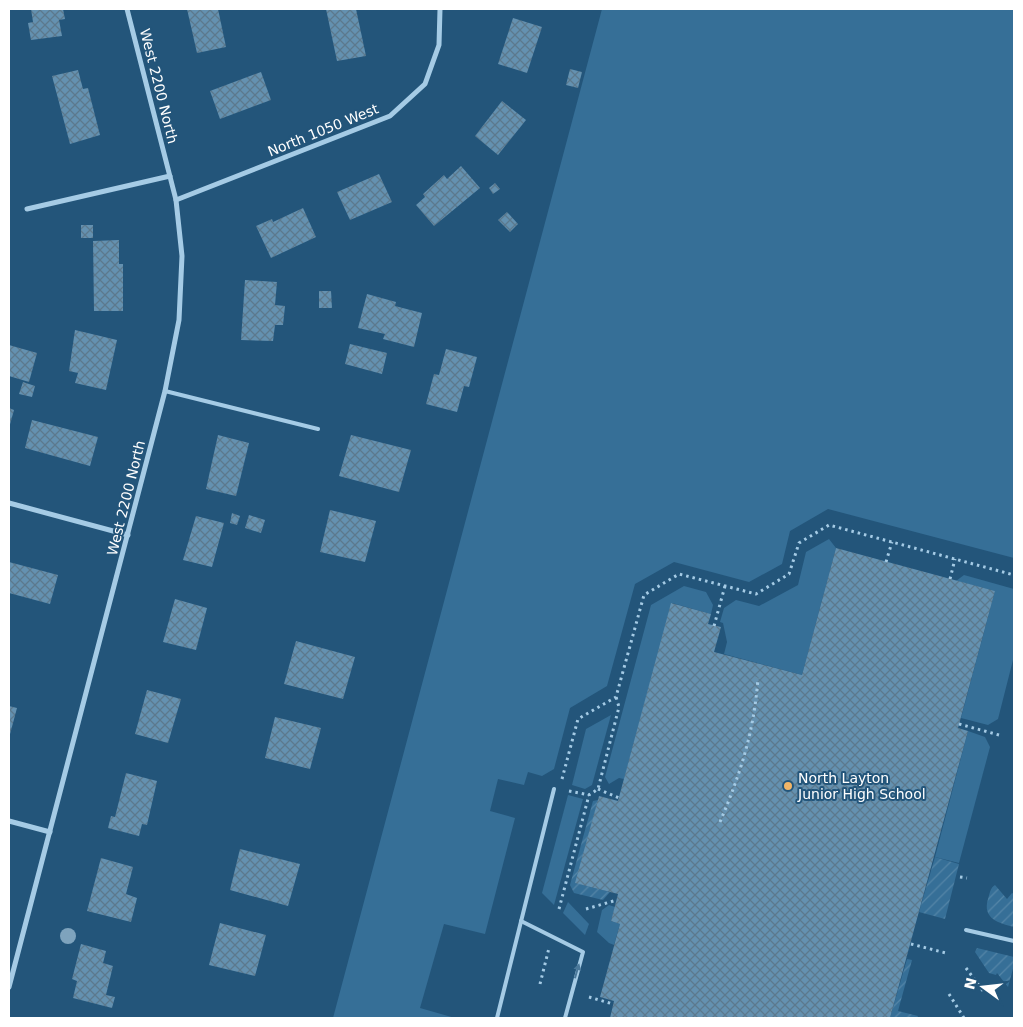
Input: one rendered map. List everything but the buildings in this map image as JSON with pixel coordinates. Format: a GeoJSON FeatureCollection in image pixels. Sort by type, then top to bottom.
{"type":"FeatureCollection","features":[{"type":"Feature","properties":{"kind":"street","name":"West 2200 North"},"geometry":{"type":"LineString","coordinates":[[9,986],[165,391],[179,311],[182,256],[176,200],[128,9]]}},
{"type":"Feature","properties":{"kind":"street","name":"North 1050 West"},"geometry":{"type":"LineString","coordinates":[[176,200],[390,116],[425,84],[440,45],[440,9]]}},
{"type":"Feature","properties":{"kind":"street"},"geometry":{"type":"LineString","coordinates":[[28,209],[170,176]]}},
{"type":"Feature","properties":{"kind":"street"},"geometry":{"type":"LineString","coordinates":[[9,503],[128,535]]}},
{"type":"Feature","properties":{"kind":"street"},"geometry":{"type":"LineString","coordinates":[[9,821],[50,832]]}},
{"type":"Feature","properties":{"kind":"lane"},"geometry":{"type":"LineString","coordinates":[[165,391],[318,428]]}},
{"type":"Feature","properties":{"kind":"lane"},"geometry":{"type":"LineString","coordinates":[[497,1018],[554,789]]}},
{"type":"Feature","properties":{"kind":"lane"},"geometry":{"type":"LineString","coordinates":[[521,921],[583,952],[565,1018]]}},
{"type":"Feature","properties":{"kind":"lane"},"geometry":{"type":"LineString","coordinates":[[966,930],[1014,941]]}},
{"type":"Feature","properties":{"kind":"path"},"geometry":{"type":"LineString","coordinates":[[559,908],[589,795],[598,789],[618,707],[616,697],[644,595],[679,574],[756,594],[790,574],[799,543],[829,525],[1014,575]]}},
{"type":"Feature","properties":{"kind":"path"},"geometry":{"type":"LineString","coordinates":[[886,562],[892,542]]}},
{"type":"Feature","properties":{"kind":"path"},"geometry":{"type":"LineString","coordinates":[[950,579],[955,559]]}},
{"type":"Feature","properties":{"kind":"path"},"geometry":{"type":"LineString","coordinates":[[714,626],[724,586]]}},
{"type":"Feature","properties":{"kind":"path"},"geometry":{"type":"LineString","coordinates":[[720,822],[748,746],[756,707],[758,678]]}},
{"type":"Feature","properties":{"kind":"path"},"geometry":{"type":"LineString","coordinates":[[562,779],[578,719],[616,697]]}},
{"type":"Feature","properties":{"kind":"path"},"geometry":{"type":"LineString","coordinates":[[959,724],[998,735]]}},
{"type":"Feature","properties":{"kind":"path"},"geometry":{"type":"LineString","coordinates":[[598,789],[619,798]]}},
{"type":"Feature","properties":{"kind":"path"},"geometry":{"type":"LineString","coordinates":[[569,791],[589,795]]}},
{"type":"Feature","properties":{"kind":"path"},"geometry":{"type":"LineString","coordinates":[[960,877],[967,878]]}},
{"type":"Feature","properties":{"kind":"path"},"geometry":{"type":"LineString","coordinates":[[586,909],[617,900]]}},
{"type":"Feature","properties":{"kind":"path"},"geometry":{"type":"LineString","coordinates":[[540,984],[552,936]]}},
{"type":"Feature","properties":{"kind":"path"},"geometry":{"type":"LineString","coordinates":[[911,944],[946,953]]}},
{"type":"Feature","properties":{"kind":"path"},"geometry":{"type":"LineString","coordinates":[[966,968],[982,991]]}},
{"type":"Feature","properties":{"kind":"path"},"geometry":{"type":"LineString","coordinates":[[949,994],[964,1018]]}},
{"type":"Feature","properties":{"kind":"path"},"geometry":{"type":"LineString","coordinates":[[589,997],[614,1004]]}},
{"type":"Feature","properties":{"kind":"shaded area"},"geometry":{"type":"Polygon","coordinates":[[[602,9],[1014,9],[1014,558],[828,509],[790,531],[782,564],[749,582],[674,562],[635,584],[607,686],[570,708],[554,769],[542,776],[528,772],[524,785],[498,779],[490,811],[515,818],[485,934],[444,924],[420,1008],[455,1018],[333,1018],[602,9]]]}},
{"type":"Feature","properties":{"kind":"shaded area"},"geometry":{"type":"Polygon","coordinates":[[[829,539],[836,548],[802,675],[724,654],[727,642],[723,623],[720,622],[724,608],[736,600],[759,606],[798,585],[806,552],[829,539]]]}},
{"type":"Feature","properties":{"kind":"shaded area"},"geometry":{"type":"Polygon","coordinates":[[[964,575],[1014,589],[1014,656],[998,719],[988,725],[961,718],[995,591],[956,581],[964,575]]]}},
{"type":"Feature","properties":{"kind":"shaded area"},"geometry":{"type":"Polygon","coordinates":[[[684,586],[706,592],[713,605],[711,614],[672,603],[624,779],[619,778],[609,784],[605,777],[651,605],[684,586]]]}},
{"type":"Feature","properties":{"kind":"shaded area"},"geometry":{"type":"Polygon","coordinates":[[[611,715],[592,785],[585,789],[572,785],[586,729],[611,715]]]}},
{"type":"Feature","properties":{"kind":"shaded area"},"geometry":{"type":"Polygon","coordinates":[[[968,731],[985,737],[990,747],[959,863],[935,857],[968,731]]]}},
{"type":"Feature","properties":{"kind":"shaded area"},"geometry":{"type":"Polygon","coordinates":[[[568,795],[583,799],[554,905],[542,893],[568,795]]]}},
{"type":"Feature","properties":{"kind":"shaded area"},"geometry":{"type":"Polygon","coordinates":[[[598,800],[576,883],[610,892],[603,900],[574,893],[570,885],[593,801],[598,800]]]}},
{"type":"Feature","properties":{"kind":"shaded area"},"geometry":{"type":"Polygon","coordinates":[[[935,857],[959,864],[945,919],[919,912],[935,857]]]}},
{"type":"Feature","properties":{"kind":"shaded area"},"geometry":{"type":"Polygon","coordinates":[[[995,885],[1007,899],[1012,893],[1014,894],[1014,927],[998,922],[987,911],[990,893],[995,885]]]}},
{"type":"Feature","properties":{"kind":"shaded area"},"geometry":{"type":"Polygon","coordinates":[[[568,902],[589,924],[585,935],[563,913],[568,902]]]}},
{"type":"Feature","properties":{"kind":"shaded area"},"geometry":{"type":"Polygon","coordinates":[[[609,905],[615,907],[611,921],[620,924],[614,945],[597,932],[602,910],[609,905]]]}},
{"type":"Feature","properties":{"kind":"shaded area"},"geometry":{"type":"Polygon","coordinates":[[[977,948],[1014,957],[1014,965],[1008,987],[997,973],[996,975],[989,973],[975,952],[977,948]]]}},
{"type":"Feature","properties":{"kind":"shaded area"},"geometry":{"type":"Polygon","coordinates":[[[907,959],[912,960],[898,1011],[918,1016],[917,1018],[890,1018],[907,959]]]}},
{"type":"Feature","properties":{"kind":"place","name":"North Layton Junior High School"},"geometry":{"type":"Point","coordinates":[788,786]}}]}
